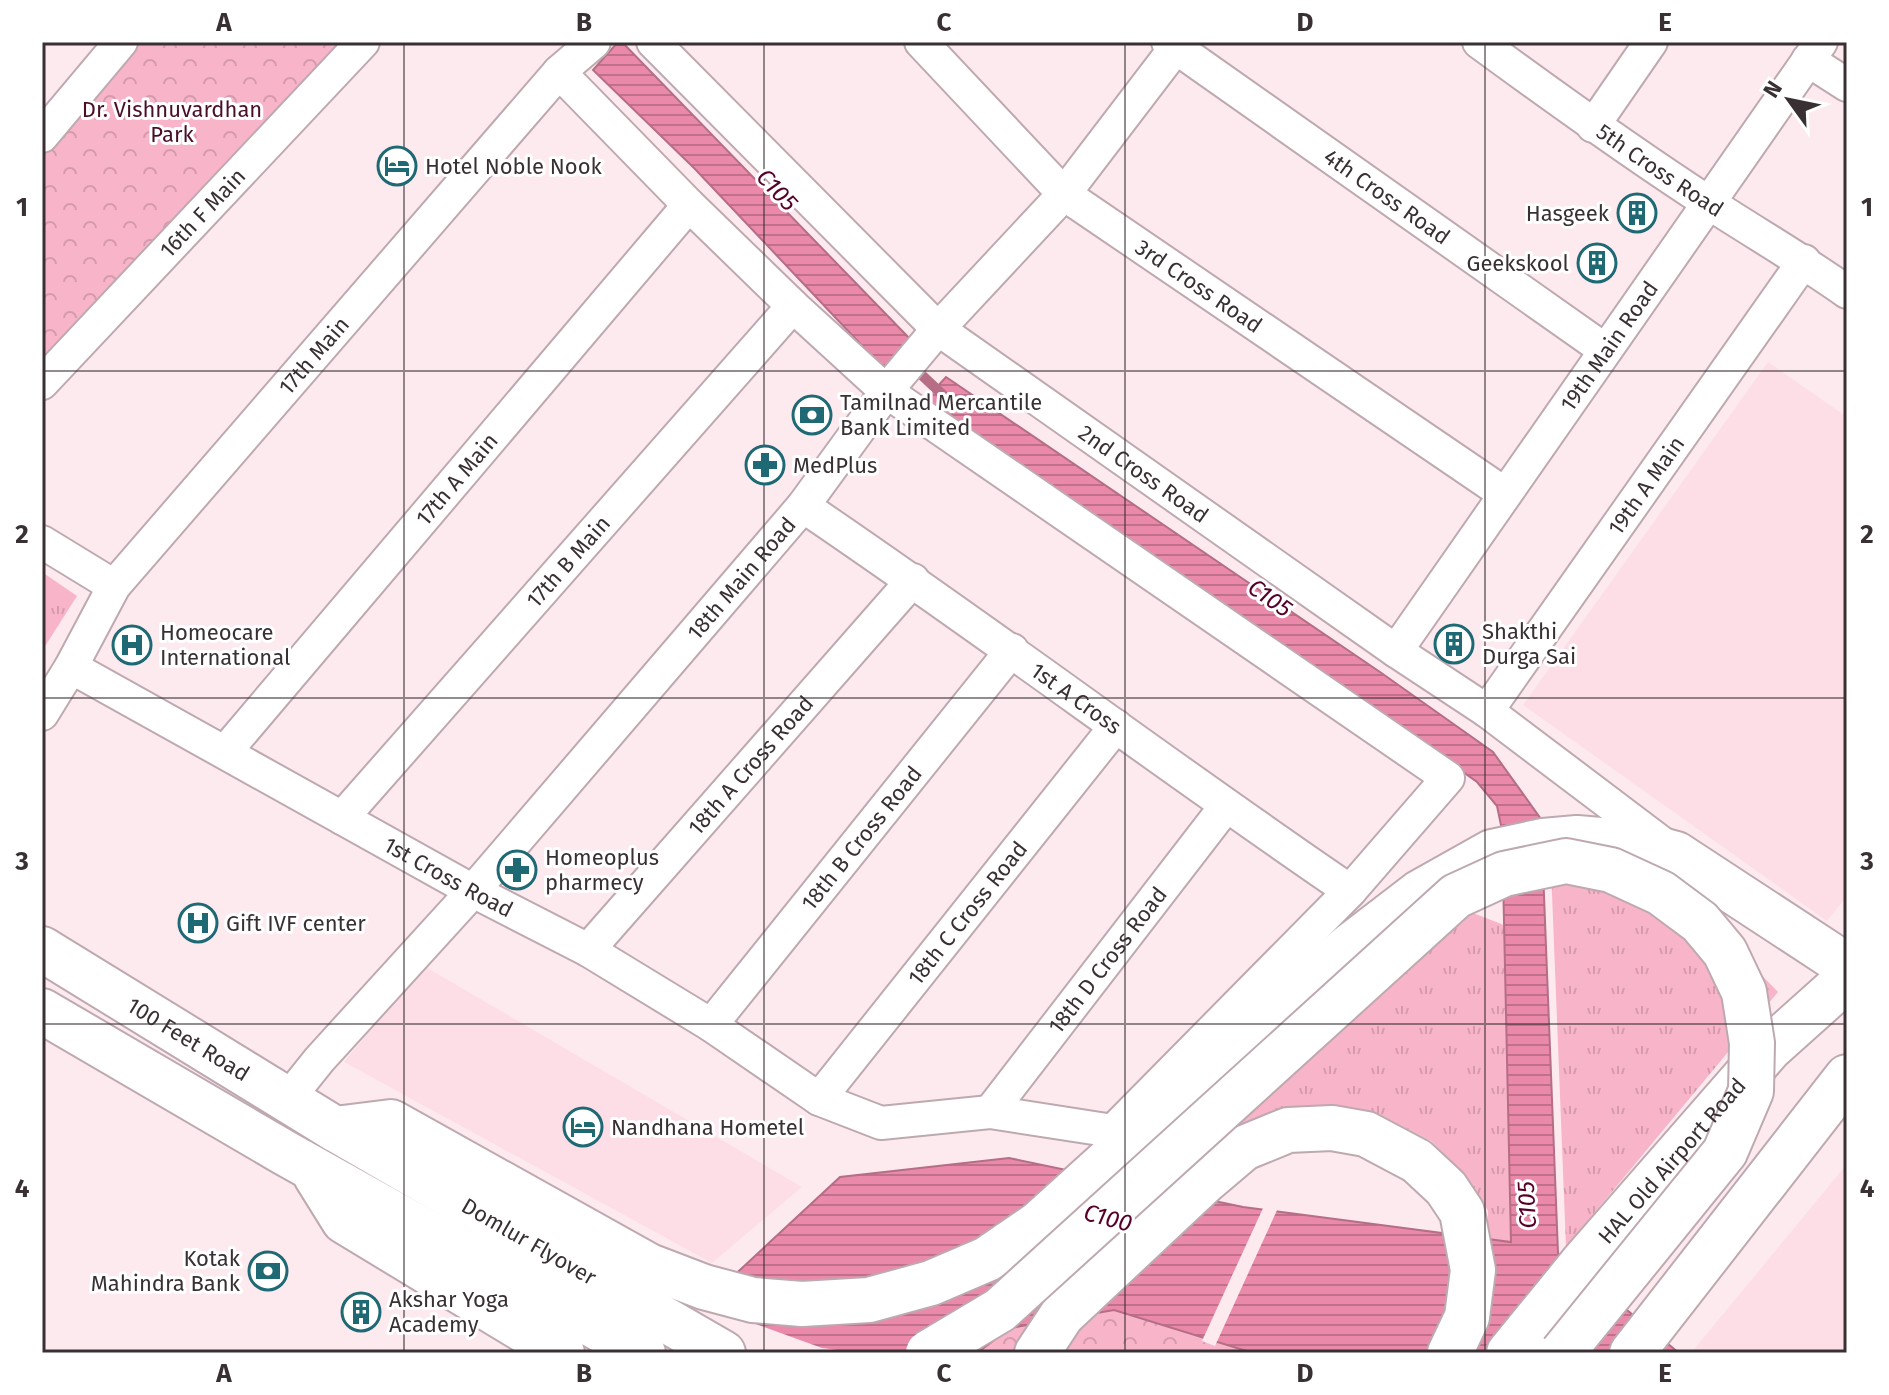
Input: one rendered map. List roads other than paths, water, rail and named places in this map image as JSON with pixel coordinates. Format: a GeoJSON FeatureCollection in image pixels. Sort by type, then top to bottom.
{"type":"FeatureCollection","features":[{"type":"Feature","properties":{"kind":"main road"},"geometry":{"type":"LineString","coordinates":[[335,1129],[391,1122],[649,1266],[704,1287],[753,1300],[802,1304],[869,1300],[931,1283],[987,1259],[1038,1224],[1350,946],[1419,893],[1492,852],[1543,841],[1577,838],[1635,843],[1676,854],[1847,966]]}},
{"type":"Feature","properties":{"kind":"main road"},"geometry":{"type":"LineString","coordinates":[[928,1353],[1000,1310],[1456,896],[1504,874],[1566,861],[1611,870],[1661,893],[1700,922],[1725,952],[1744,992],[1752,1043],[1751,1091],[1725,1152],[1562,1353]]}},
{"type":"Feature","properties":{"kind":"main road","name":"100 Feet Road"},"geometry":{"type":"LineString","coordinates":[[42,949],[335,1129]]}},
{"type":"Feature","properties":{"kind":"main road","name":"HAL Old Airport Road"},"geometry":{"type":"LineString","coordinates":[[1509,1353],[1584,1261],[1769,1049],[1847,979]]}},
{"type":"Feature","properties":{"kind":"main road"},"geometry":{"type":"LineString","coordinates":[[42,1011],[310,1167],[344,1221],[562,1353]]}},
{"type":"Feature","properties":{"kind":"main road"},"geometry":{"type":"LineString","coordinates":[[1644,1337],[1847,1077]]}},
{"type":"Feature","properties":{"kind":"main road"},"geometry":{"type":"LineString","coordinates":[[1037,1353],[1062,1315],[1244,1148],[1288,1130],[1332,1128],[1366,1134],[1417,1161],[1446,1188],[1462,1212],[1473,1270],[1467,1317],[1450,1353]]}},
{"type":"Feature","properties":{"kind":"main road","name":"Domlur Flyover"},"geometry":{"type":"LineString","coordinates":[[335,1129],[639,1335]]}},
{"type":"Feature","properties":{"kind":"main road","name":"Domlur Flyover"},"geometry":{"type":"LineString","coordinates":[[310,1167],[639,1335],[723,1353]]}},
{"type":"Feature","properties":{"kind":"street"},"geometry":{"type":"LineString","coordinates":[[42,136],[121,42]]}},
{"type":"Feature","properties":{"kind":"street","name":"16th F Main"},"geometry":{"type":"LineString","coordinates":[[42,383],[363,42]]}},
{"type":"Feature","properties":{"kind":"street","name":"2nd Cross Road"},"geometry":{"type":"LineString","coordinates":[[653,42],[933,335],[1487,711],[1676,854]]}},
{"type":"Feature","properties":{"kind":"street","name":"3rd Cross Road"},"geometry":{"type":"LineString","coordinates":[[921,42],[1064,194],[1505,494]]}},
{"type":"Feature","properties":{"kind":"street","name":"5th Cross Road"},"geometry":{"type":"LineString","coordinates":[[1479,42],[1593,126],[1710,204],[1804,261],[1847,292]]}},
{"type":"Feature","properties":{"kind":"street"},"geometry":{"type":"LineString","coordinates":[[1593,126],[1651,42]]}},
{"type":"Feature","properties":{"kind":"street","name":"18th Main Road"},"geometry":{"type":"LineString","coordinates":[[287,1100],[319,1060],[473,891],[803,506],[889,388],[933,335],[1064,194],[1174,44]]}},
{"type":"Feature","properties":{"kind":"street","name":"4th Cross Road"},"geometry":{"type":"LineString","coordinates":[[1174,44],[1605,350]]}},
{"type":"Feature","properties":{"kind":"street"},"geometry":{"type":"LineString","coordinates":[[1815,51],[1847,85]]}},
{"type":"Feature","properties":{"kind":"street","name":"19th Main Road"},"geometry":{"type":"LineString","coordinates":[[1396,651],[1815,51]]}},
{"type":"Feature","properties":{"kind":"street"},"geometry":{"type":"LineString","coordinates":[[576,57],[689,205],[793,306],[889,388],[1448,778],[1350,891]]}},
{"type":"Feature","properties":{"kind":"street","name":"17th Main"},"geometry":{"type":"LineString","coordinates":[[42,714],[114,586],[576,57]]}},
{"type":"Feature","properties":{"kind":"street","name":"17th A Main"},"geometry":{"type":"LineString","coordinates":[[225,752],[689,205]]}},
{"type":"Feature","properties":{"kind":"street","name":"19th A Main"},"geometry":{"type":"LineString","coordinates":[[1487,711],[1804,261]]}},
{"type":"Feature","properties":{"kind":"street","name":"17th B Main"},"geometry":{"type":"LineString","coordinates":[[342,818],[793,306]]}},
{"type":"Feature","properties":{"kind":"street","name":"1st A Cross"},"geometry":{"type":"LineString","coordinates":[[803,506],[913,580],[1226,806],[1350,891]]}},
{"type":"Feature","properties":{"kind":"street"},"geometry":{"type":"LineString","coordinates":[[42,542],[114,586]]}},
{"type":"Feature","properties":{"kind":"street","name":"18th A Cross Road"},"geometry":{"type":"LineString","coordinates":[[588,950],[913,580]]}},
{"type":"Feature","properties":{"kind":"street","name":"18th B Cross Road"},"geometry":{"type":"LineString","coordinates":[[711,1025],[1012,650]]}},
{"type":"Feature","properties":{"kind":"street","name":"1st Cross Road"},"geometry":{"type":"LineString","coordinates":[[71,667],[473,891],[588,950],[711,1025],[819,1099],[881,1123],[990,1112],[1113,1131],[1350,891]]}},
{"type":"Feature","properties":{"kind":"street","name":"18th C Cross Road"},"geometry":{"type":"LineString","coordinates":[[819,1099],[1116,726]]}},
{"type":"Feature","properties":{"kind":"street","name":"18th D Cross Road"},"geometry":{"type":"LineString","coordinates":[[990,1112],[1226,806]]}},
{"type":"Feature","properties":{"kind":"water"},"geometry":{"type":"Polygon","coordinates":[[[618,42],[622,42],[913,342],[884,369],[695,169],[593,70],[618,42]]]}},
{"type":"Feature","properties":{"kind":"water","name":"C100"},"geometry":{"type":"Polygon","coordinates":[[[946,377],[1493,752],[1541,819],[1558,1253],[1679,1353],[1253,1353],[1114,1310],[1010,1328],[977,1353],[678,1353],[727,1282],[840,1177],[1009,1158],[1243,1207],[1511,1242],[1502,830],[1497,806],[1477,782],[1363,700],[921,404],[946,377]]]}},
{"type":"Feature","properties":{"kind":"waterway","name":"C105"},"geometry":{"type":"LineString","coordinates":[[911,365],[943,395]]}},
{"type":"Feature","properties":{"kind":"place","name":"Hotel Noble Nook"},"geometry":{"type":"Point","coordinates":[397,166]}},
{"type":"Feature","properties":{"kind":"place","name":"Hasgeek"},"geometry":{"type":"Point","coordinates":[1637,213]}},
{"type":"Feature","properties":{"kind":"place","name":"Geekskool"},"geometry":{"type":"Point","coordinates":[1597,263]}},
{"type":"Feature","properties":{"kind":"place","name":"Tamilnad Mercantile Bank Limited"},"geometry":{"type":"Point","coordinates":[812,415]}},
{"type":"Feature","properties":{"kind":"place","name":"MedPlus"},"geometry":{"type":"Point","coordinates":[765,465]}},
{"type":"Feature","properties":{"kind":"place","name":"Shakthi Durga Sai"},"geometry":{"type":"Point","coordinates":[1454,644]}},
{"type":"Feature","properties":{"kind":"place","name":"Homeocare International"},"geometry":{"type":"Point","coordinates":[132,645]}},
{"type":"Feature","properties":{"kind":"place","name":"Homeoplus pharmecy"},"geometry":{"type":"Point","coordinates":[517,870]}},
{"type":"Feature","properties":{"kind":"place","name":"Gift IVF center"},"geometry":{"type":"Point","coordinates":[198,923]}},
{"type":"Feature","properties":{"kind":"place","name":"Nandhana Hometel"},"geometry":{"type":"Point","coordinates":[583,1127]}},
{"type":"Feature","properties":{"kind":"place","name":"Kotak Mahindra Bank"},"geometry":{"type":"Point","coordinates":[268,1271]}},
{"type":"Feature","properties":{"kind":"place","name":"Akshar Yoga Academy"},"geometry":{"type":"Point","coordinates":[361,1312]}},
{"type":"Feature","properties":{"kind":"park label","name":"Dr. Vishnuvardhan Park"},"geometry":{"type":"Point","coordinates":[172,122]}}]}
